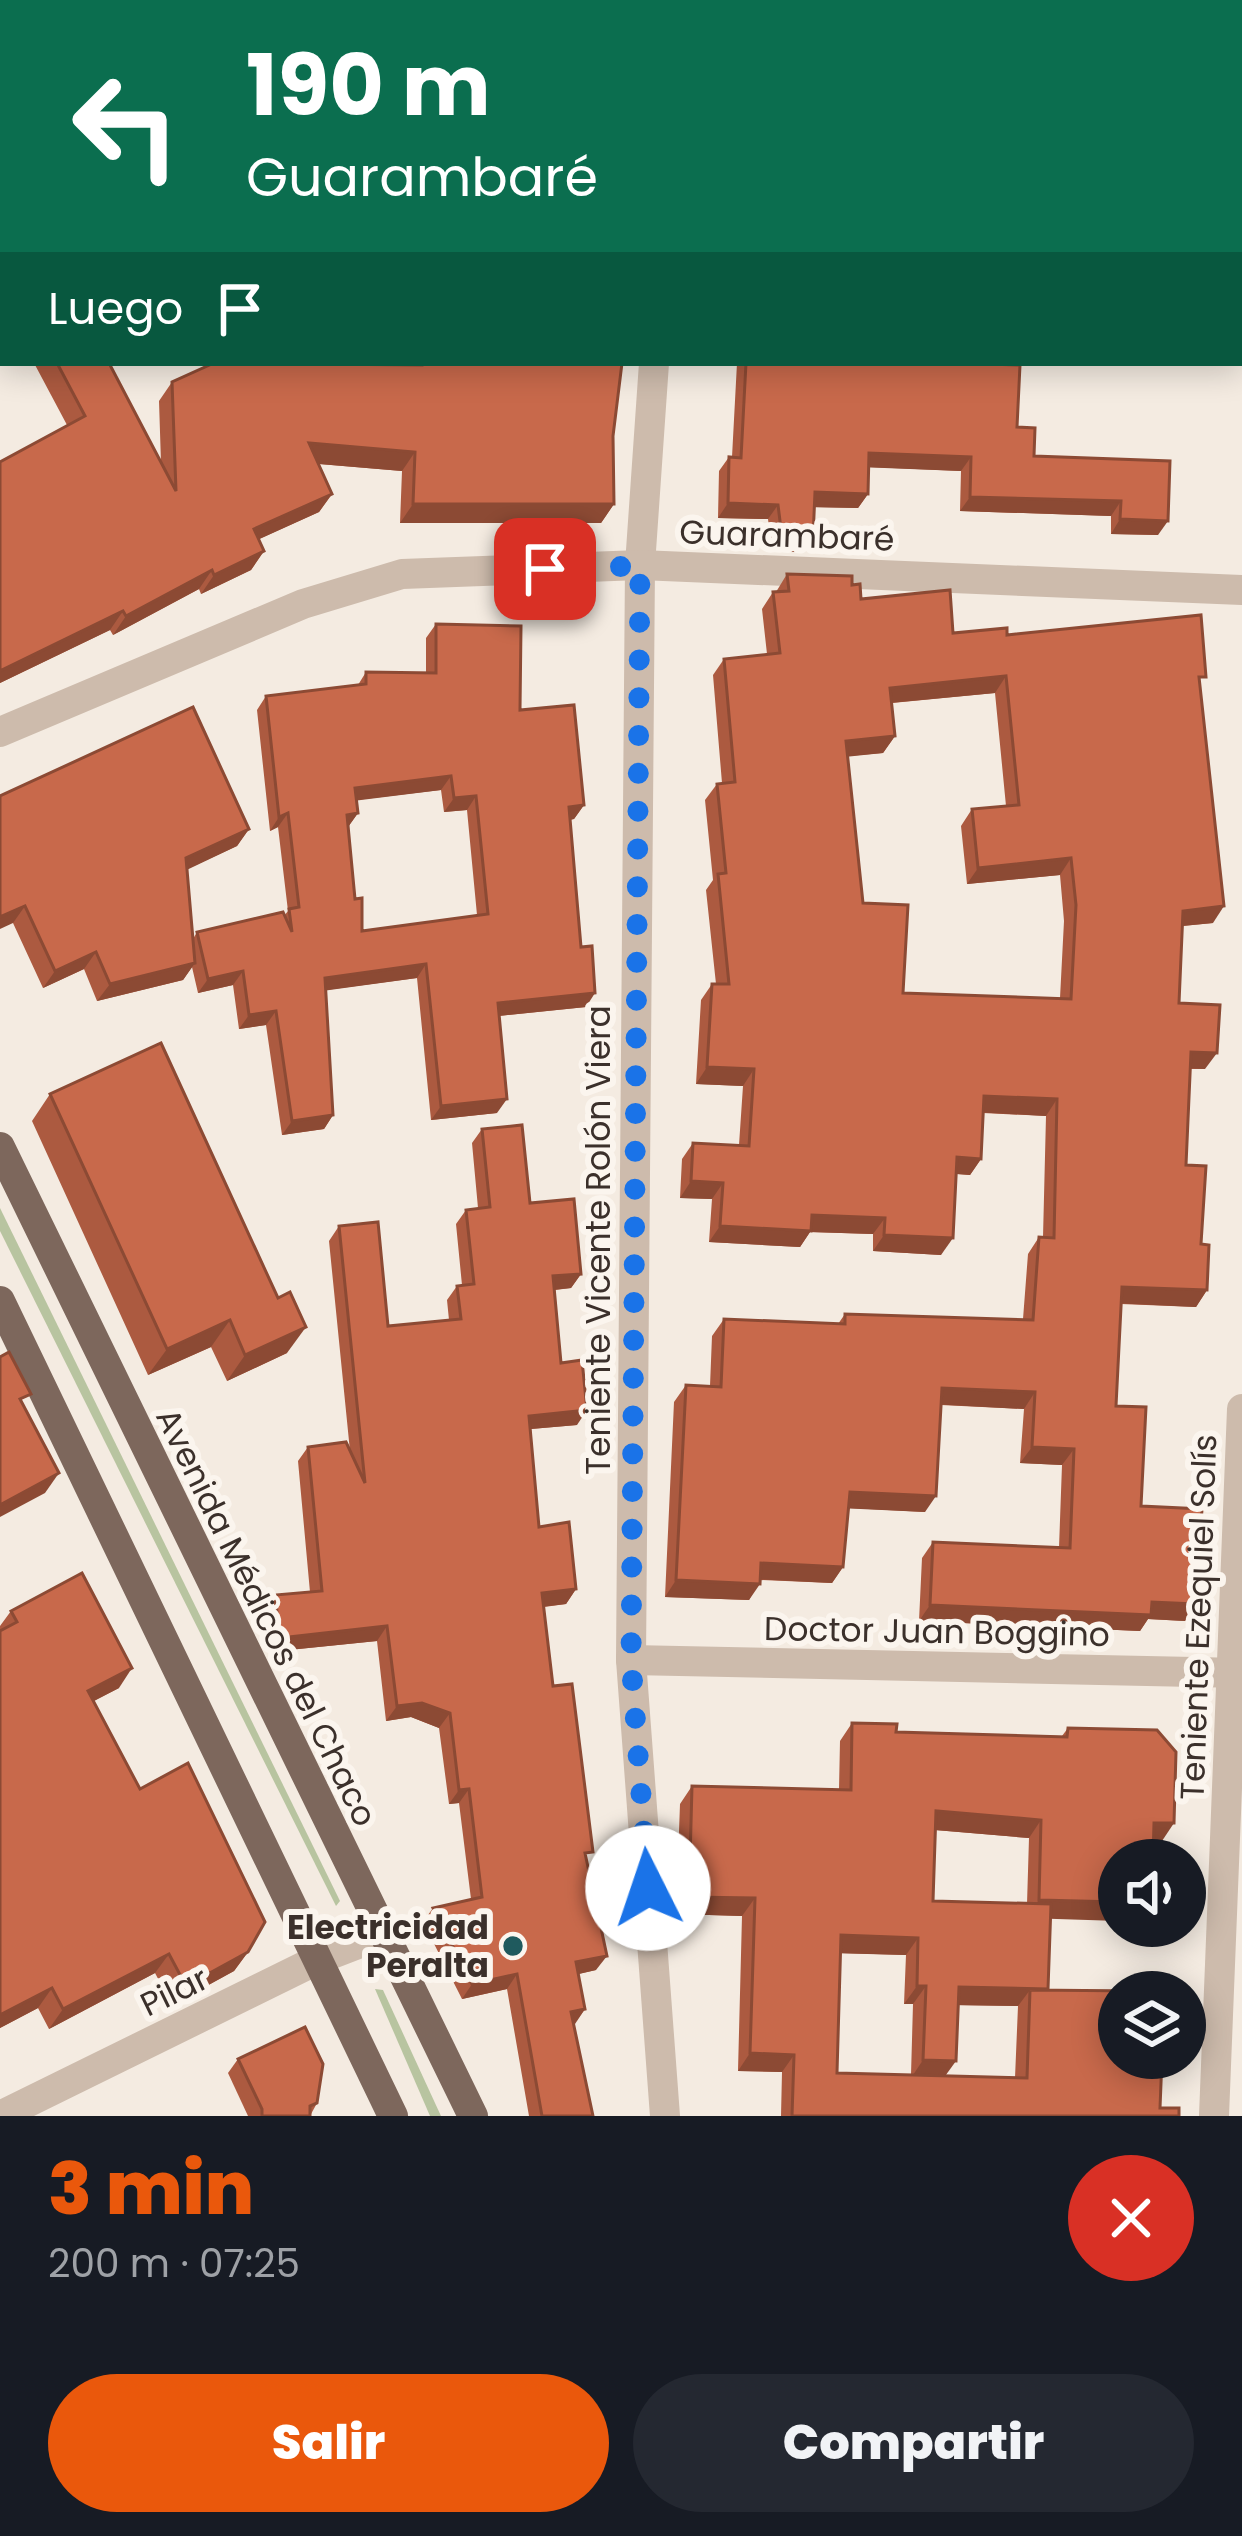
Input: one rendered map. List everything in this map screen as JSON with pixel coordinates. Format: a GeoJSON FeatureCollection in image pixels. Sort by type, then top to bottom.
{"type":"FeatureCollection","features":[{"type":"Feature","properties":{"kind":"main road","name":"Avenida Médicos del Chaco"},"geometry":{"type":"LineString","coordinates":[[0,1147],[473,2116]]}},
{"type":"Feature","properties":{"kind":"main road"},"geometry":{"type":"LineString","coordinates":[[0,1301],[393,2116]]}},
{"type":"Feature","properties":{"kind":"street","name":"Teniente Vicente Rolón Viera"},"geometry":{"type":"LineString","coordinates":[[654,366],[640,566],[631,1660],[665,2116]]}},
{"type":"Feature","properties":{"kind":"street","name":"Guarambaré"},"geometry":{"type":"LineString","coordinates":[[0,732],[357,584],[402,574],[640,566],[1242,590]]}},
{"type":"Feature","properties":{"kind":"street","name":"Teniente Ezequiel Solís"},"geometry":{"type":"LineString","coordinates":[[1214,2116],[1237,1673],[1242,1409]]}},
{"type":"Feature","properties":{"kind":"street","name":"Doctor Juan Boggino"},"geometry":{"type":"LineString","coordinates":[[631,1660],[1237,1673]]}},
{"type":"Feature","properties":{"kind":"street","name":"Pilar"},"geometry":{"type":"LineString","coordinates":[[0,2116],[319,1959],[381,1935]]}},
{"type":"Feature","properties":{"kind":"green space"},"geometry":{"type":"Polygon","coordinates":[[[0,1208],[340,1901],[336,1906],[0,1231],[0,1208]]]}},
{"type":"Feature","properties":{"kind":"green space"},"geometry":{"type":"Polygon","coordinates":[[[375,1989],[383,1990],[441,2116],[430,2116],[375,1989]]]}},
{"type":"Feature","properties":{"kind":"building"},"geometry":{"type":"Polygon","coordinates":[[[59,366],[111,366],[176,491],[172,382],[207,366],[622,366],[613,436],[614,504],[413,504],[415,452],[309,443],[332,494],[254,529],[264,551],[214,575],[212,570],[126,616],[123,611],[0,671],[0,462],[85,416],[59,366]]]}},
{"type":"Feature","properties":{"kind":"building"},"geometry":{"type":"Polygon","coordinates":[[[746,366],[1020,366],[1017,427],[1035,428],[1034,456],[1170,461],[1168,521],[1120,519],[1121,501],[970,497],[971,457],[869,453],[868,494],[815,492],[813,538],[782,537],[778,505],[728,503],[729,457],[741,458],[746,366]]]}},
{"type":"Feature","properties":{"kind":"building"},"geometry":{"type":"Polygon","coordinates":[[[787,574],[852,576],[852,585],[860,584],[861,599],[950,590],[953,633],[1007,628],[1007,635],[1201,615],[1206,677],[1199,677],[1224,906],[1183,911],[1179,1003],[1220,1005],[1217,1053],[1191,1052],[1186,1165],[1206,1166],[1201,1244],[1209,1245],[1207,1290],[1122,1287],[1116,1406],[1146,1407],[1141,1506],[1202,1509],[1196,1604],[1152,1602],[1151,1615],[930,1605],[933,1542],[1070,1548],[1074,1449],[1032,1447],[1035,1392],[942,1388],[936,1496],[850,1492],[843,1567],[761,1563],[760,1584],[676,1580],[686,1385],[721,1387],[724,1319],[845,1324],[845,1314],[1033,1320],[1039,1237],[1054,1238],[1057,1099],[984,1096],[981,1159],[957,1157],[953,1238],[884,1235],[885,1218],[812,1215],[811,1231],[720,1226],[723,1183],[691,1181],[693,1143],[749,1146],[754,1069],[707,1067],[712,984],[729,984],[718,874],[726,873],[717,784],[735,782],[724,659],[780,653],[773,592],[789,591],[787,574]],[[1006,676],[890,688],[895,736],[846,741],[863,903],[908,905],[903,993],[1071,999],[1076,905],[1071,858],[978,868],[972,809],[1019,805],[1006,676]]]}},
{"type":"Feature","properties":{"kind":"building"},"geometry":{"type":"Polygon","coordinates":[[[436,624],[521,626],[520,710],[574,705],[584,805],[569,807],[581,947],[592,946],[595,993],[498,1003],[507,1099],[441,1106],[426,964],[325,978],[333,1115],[292,1121],[276,1011],[249,1015],[243,971],[208,979],[197,932],[283,912],[292,932],[289,909],[299,907],[288,813],[279,817],[266,696],[366,684],[366,672],[436,673],[436,624]],[[451,776],[355,788],[358,813],[347,815],[355,899],[362,898],[362,931],[488,914],[476,796],[454,798],[451,776]]]}},
{"type":"Feature","properties":{"kind":"building"},"geometry":{"type":"Polygon","coordinates":[[[193,707],[249,829],[186,858],[195,963],[110,984],[96,952],[55,971],[25,906],[0,917],[0,796],[193,707]]]}},
{"type":"Feature","properties":{"kind":"building"},"geometry":{"type":"Polygon","coordinates":[[[161,1043],[278,1298],[290,1292],[306,1327],[245,1355],[230,1320],[167,1349],[50,1094],[161,1043]]]}},
{"type":"Feature","properties":{"kind":"building"},"geometry":{"type":"Polygon","coordinates":[[[522,1125],[530,1203],[574,1199],[581,1274],[553,1276],[561,1363],[582,1360],[587,1410],[529,1416],[539,1527],[569,1522],[576,1589],[542,1593],[553,1686],[572,1684],[593,1852],[585,1853],[607,1956],[576,1962],[585,2009],[571,2012],[593,2116],[542,2116],[517,1974],[472,1984],[433,1908],[482,1897],[469,1789],[459,1790],[450,1713],[422,1703],[397,1706],[387,1626],[280,1638],[275,1595],[322,1591],[308,1447],[346,1442],[365,1483],[339,1226],[378,1222],[388,1326],[461,1319],[457,1286],[474,1284],[466,1210],[490,1207],[482,1129],[522,1125]]]}},
{"type":"Feature","properties":{"kind":"building"},"geometry":{"type":"Polygon","coordinates":[[[9,1352],[31,1394],[20,1399],[59,1473],[0,1505],[0,1357],[9,1352]]]}},
{"type":"Feature","properties":{"kind":"building"},"geometry":{"type":"Polygon","coordinates":[[[82,1573],[132,1668],[88,1691],[140,1789],[188,1763],[265,1922],[248,1952],[186,1986],[169,1954],[63,2009],[52,1988],[0,2015],[0,1631],[17,1622],[11,1611],[82,1573]]]}},
{"type":"Feature","properties":{"kind":"building"},"geometry":{"type":"Polygon","coordinates":[[[852,1723],[897,1724],[896,1732],[1067,1737],[1068,1728],[1157,1730],[1176,1752],[1174,1823],[1154,1823],[1154,1839],[1098,1839],[1098,1901],[1039,1900],[1041,1820],[936,1811],[933,1901],[1051,1904],[1048,1989],[959,1987],[956,2061],[923,2060],[926,1986],[917,1986],[918,1938],[841,1935],[837,2073],[1027,2078],[1030,1990],[1098,1991],[1098,2079],[1161,2079],[1160,2108],[1179,2108],[1179,2116],[792,2116],[794,2055],[750,2053],[755,1898],[689,1897],[692,1786],[851,1790],[852,1723]]]}},
{"type":"Feature","properties":{"kind":"building"},"geometry":{"type":"Polygon","coordinates":[[[305,2027],[323,2064],[317,2103],[310,2106],[310,2116],[262,2116],[238,2059],[305,2027]]]}},
{"type":"Feature","properties":{"kind":"place","name":"Electricidad Peralta"},"geometry":{"type":"Point","coordinates":[513,1946]}},
{"type":"Feature","properties":{"kind":"route"},"geometry":{"type":"LineString","coordinates":[[545,569],[640,566],[631,1660],[648,1888]]}}]}
